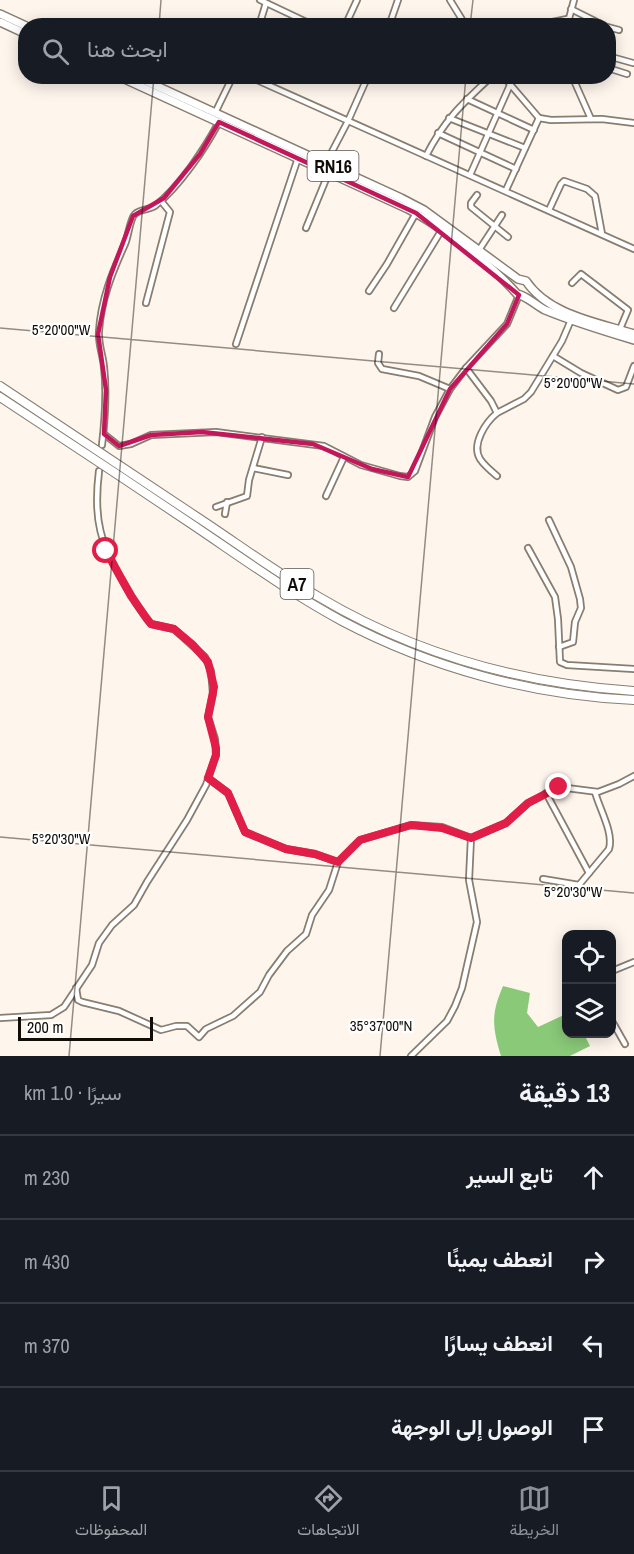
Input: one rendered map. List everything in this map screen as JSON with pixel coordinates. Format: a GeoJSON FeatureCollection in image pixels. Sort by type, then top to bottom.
{"type":"FeatureCollection","features":[{"type":"Feature","properties":{"kind":"highway"},"geometry":{"type":"LineString","coordinates":[[0,14],[18,22]]}},
{"type":"Feature","properties":{"kind":"highway"},"geometry":{"type":"LineString","coordinates":[[0,22],[18,30]]}},
{"type":"Feature","properties":{"kind":"highway","name":"RN16"},"geometry":{"type":"LineString","coordinates":[[136,84],[416,213],[540,308],[634,340]]}},
{"type":"Feature","properties":{"kind":"highway","name":"RN16"},"geometry":{"type":"LineString","coordinates":[[152,84],[381,188],[424,210],[518,279],[526,281],[529,288],[545,301],[564,311],[634,334]]}},
{"type":"Feature","properties":{"kind":"highway"},"geometry":{"type":"LineString","coordinates":[[518,279],[513,285],[518,293],[527,292],[529,288]]}},
{"type":"Feature","properties":{"kind":"highway","name":"A7"},"geometry":{"type":"LineString","coordinates":[[0,386],[283,575],[362,621],[440,653],[492,670],[575,687],[634,692]]}},
{"type":"Feature","properties":{"kind":"highway","name":"A7"},"geometry":{"type":"LineString","coordinates":[[0,397],[296,594],[362,631],[436,661],[495,679],[536,689],[607,699],[634,700]]}},
{"type":"Feature","properties":{"kind":"street"},"geometry":{"type":"LineString","coordinates":[[260,0],[299,18]]}},
{"type":"Feature","properties":{"kind":"street"},"geometry":{"type":"LineString","coordinates":[[349,18],[357,0]]}},
{"type":"Feature","properties":{"kind":"street"},"geometry":{"type":"LineString","coordinates":[[392,18],[398,0]]}},
{"type":"Feature","properties":{"kind":"street"},"geometry":{"type":"LineString","coordinates":[[450,0],[461,18]]}},
{"type":"Feature","properties":{"kind":"street"},"geometry":{"type":"LineString","coordinates":[[567,18],[574,0]]}},
{"type":"Feature","properties":{"kind":"street"},"geometry":{"type":"LineString","coordinates":[[261,18],[266,1]]}},
{"type":"Feature","properties":{"kind":"street"},"geometry":{"type":"LineString","coordinates":[[571,9],[590,18]]}},
{"type":"Feature","properties":{"kind":"street"},"geometry":{"type":"LineString","coordinates":[[616,58],[633,63]]}},
{"type":"Feature","properties":{"kind":"street"},"geometry":{"type":"LineString","coordinates":[[616,70],[627,74]]}},
{"type":"Feature","properties":{"kind":"street"},"geometry":{"type":"LineString","coordinates":[[215,113],[229,84]]}},
{"type":"Feature","properties":{"kind":"street"},"geometry":{"type":"LineString","coordinates":[[267,84],[634,249]]}},
{"type":"Feature","properties":{"kind":"street"},"geometry":{"type":"LineString","coordinates":[[326,163],[364,84]]}},
{"type":"Feature","properties":{"kind":"street"},"geometry":{"type":"LineString","coordinates":[[426,156],[449,118],[483,84]]}},
{"type":"Feature","properties":{"kind":"street"},"geometry":{"type":"LineString","coordinates":[[576,84],[591,119]]}},
{"type":"Feature","properties":{"kind":"street"},"geometry":{"type":"LineString","coordinates":[[470,175],[510,85],[539,118],[634,123]]}},
{"type":"Feature","properties":{"kind":"street"},"geometry":{"type":"LineString","coordinates":[[467,99],[534,130]]}},
{"type":"Feature","properties":{"kind":"street"},"geometry":{"type":"LineString","coordinates":[[449,118],[525,148]]}},
{"type":"Feature","properties":{"kind":"street"},"geometry":{"type":"LineString","coordinates":[[506,190],[539,118]]}},
{"type":"Feature","properties":{"kind":"street"},"geometry":{"type":"LineString","coordinates":[[102,445],[106,390],[98,334],[106,288],[128,237],[133,216],[137,212],[151,209],[161,201],[200,154],[219,122]]}},
{"type":"Feature","properties":{"kind":"street"},"geometry":{"type":"LineString","coordinates":[[438,133],[516,169]]}},
{"type":"Feature","properties":{"kind":"street"},"geometry":{"type":"LineString","coordinates":[[236,344],[298,158]]}},
{"type":"Feature","properties":{"kind":"street"},"geometry":{"type":"LineString","coordinates":[[306,228],[329,172]]}},
{"type":"Feature","properties":{"kind":"street"},"geometry":{"type":"LineString","coordinates":[[549,210],[564,181],[578,185],[593,192],[595,196],[602,234]]}},
{"type":"Feature","properties":{"kind":"street"},"geometry":{"type":"LineString","coordinates":[[477,195],[471,207],[508,237]]}},
{"type":"Feature","properties":{"kind":"street"},"geometry":{"type":"LineString","coordinates":[[146,303],[170,212],[161,201]]}},
{"type":"Feature","properties":{"kind":"street"},"geometry":{"type":"LineString","coordinates":[[369,291],[416,213]]}},
{"type":"Feature","properties":{"kind":"street"},"geometry":{"type":"LineString","coordinates":[[479,250],[502,215]]}},
{"type":"Feature","properties":{"kind":"street"},"geometry":{"type":"LineString","coordinates":[[394,308],[441,231]]}},
{"type":"Feature","properties":{"kind":"street"},"geometry":{"type":"LineString","coordinates":[[572,283],[582,274],[628,310]]}},
{"type":"Feature","properties":{"kind":"street"},"geometry":{"type":"LineString","coordinates":[[104,434],[119,446],[131,444],[151,435],[186,432],[216,432],[262,437],[324,446],[361,465],[405,477],[412,474],[435,417],[450,389],[466,368],[507,324],[518,293]]}},
{"type":"Feature","properties":{"kind":"street"},"geometry":{"type":"LineString","coordinates":[[620,329],[628,310],[633,306]]}},
{"type":"Feature","properties":{"kind":"street"},"geometry":{"type":"LineString","coordinates":[[497,476],[480,460],[478,450],[484,425],[497,413],[528,397],[553,356],[571,320]]}},
{"type":"Feature","properties":{"kind":"street"},"geometry":{"type":"LineString","coordinates":[[379,354],[378,363],[382,369],[419,376],[450,389]]}},
{"type":"Feature","properties":{"kind":"street"},"geometry":{"type":"LineString","coordinates":[[553,356],[581,373],[618,390],[626,387],[634,366]]}},
{"type":"Feature","properties":{"kind":"street"},"geometry":{"type":"LineString","coordinates":[[466,368],[491,401],[497,413]]}},
{"type":"Feature","properties":{"kind":"street"},"geometry":{"type":"LineString","coordinates":[[216,507],[247,496],[262,437]]}},
{"type":"Feature","properties":{"kind":"street"},"geometry":{"type":"LineString","coordinates":[[326,496],[344,457]]}},
{"type":"Feature","properties":{"kind":"street"},"geometry":{"type":"LineString","coordinates":[[253,468],[288,475]]}},
{"type":"Feature","properties":{"kind":"street"},"geometry":{"type":"LineString","coordinates":[[0,1018],[51,1015],[64,1007],[92,965],[99,943],[112,925],[134,905],[188,820],[216,755],[208,717],[214,687],[208,662],[174,629],[151,624],[116,571],[104,544],[97,516],[99,471]]}},
{"type":"Feature","properties":{"kind":"street"},"geometry":{"type":"LineString","coordinates":[[225,514],[227,502]]}},
{"type":"Feature","properties":{"kind":"street"},"geometry":{"type":"LineString","coordinates":[[549,520],[571,567],[581,605],[575,622],[573,642],[559,647]]}},
{"type":"Feature","properties":{"kind":"street"},"geometry":{"type":"LineString","coordinates":[[528,548],[555,597],[559,660],[563,664],[634,669]]}},
{"type":"Feature","properties":{"kind":"street"},"geometry":{"type":"LineString","coordinates":[[76,987],[78,1000],[82,1002],[112,1009],[161,1030],[187,1026],[199,1037],[206,1029],[233,1016],[260,992],[269,975],[287,951],[306,934],[312,915],[329,890],[338,862],[360,840],[411,825],[442,828],[471,838],[506,823],[528,803],[559,787],[595,792],[634,776]]}},
{"type":"Feature","properties":{"kind":"street"},"geometry":{"type":"LineString","coordinates":[[208,778],[228,793],[245,832],[286,849],[315,854],[338,862]]}},
{"type":"Feature","properties":{"kind":"street"},"geometry":{"type":"LineString","coordinates":[[543,879],[578,885],[609,849],[611,842],[595,792]]}},
{"type":"Feature","properties":{"kind":"street"},"geometry":{"type":"LineString","coordinates":[[546,793],[589,873]]}},
{"type":"Feature","properties":{"kind":"street"},"geometry":{"type":"LineString","coordinates":[[411,1056],[447,1021],[462,988],[477,921],[469,880],[471,838]]}},
{"type":"Feature","properties":{"kind":"street"},"geometry":{"type":"LineString","coordinates":[[616,969],[634,962]]}},
{"type":"Feature","properties":{"kind":"street"},"geometry":{"type":"LineString","coordinates":[[616,1028],[625,1044]]}},
{"type":"Feature","properties":{"kind":"highlighted area"},"geometry":{"type":"Polygon","coordinates":[[[219,122],[416,213],[519,295],[507,324],[450,389],[408,477],[372,469],[313,444],[202,432],[151,435],[119,446],[104,434],[106,390],[98,334],[110,277],[133,216],[164,198],[200,154],[219,122]]]}},
{"type":"Feature","properties":{"kind":"green space"},"geometry":{"type":"Polygon","coordinates":[[[503,986],[530,993],[527,1013],[538,1027],[562,1016],[562,1038],[586,1038],[590,1046],[570,1056],[501,1056],[494,1020],[496,1005],[503,986]]]}},
{"type":"Feature","properties":{"kind":"route"},"geometry":{"type":"LineString","coordinates":[[106,551],[131,596],[151,624],[174,629],[208,662],[214,687],[208,717],[216,748],[216,755],[208,778],[226,789],[231,796],[245,832],[286,849],[305,851],[338,862],[360,840],[411,825],[442,828],[471,838],[473,835],[506,823],[528,803],[559,787]]}}]}
